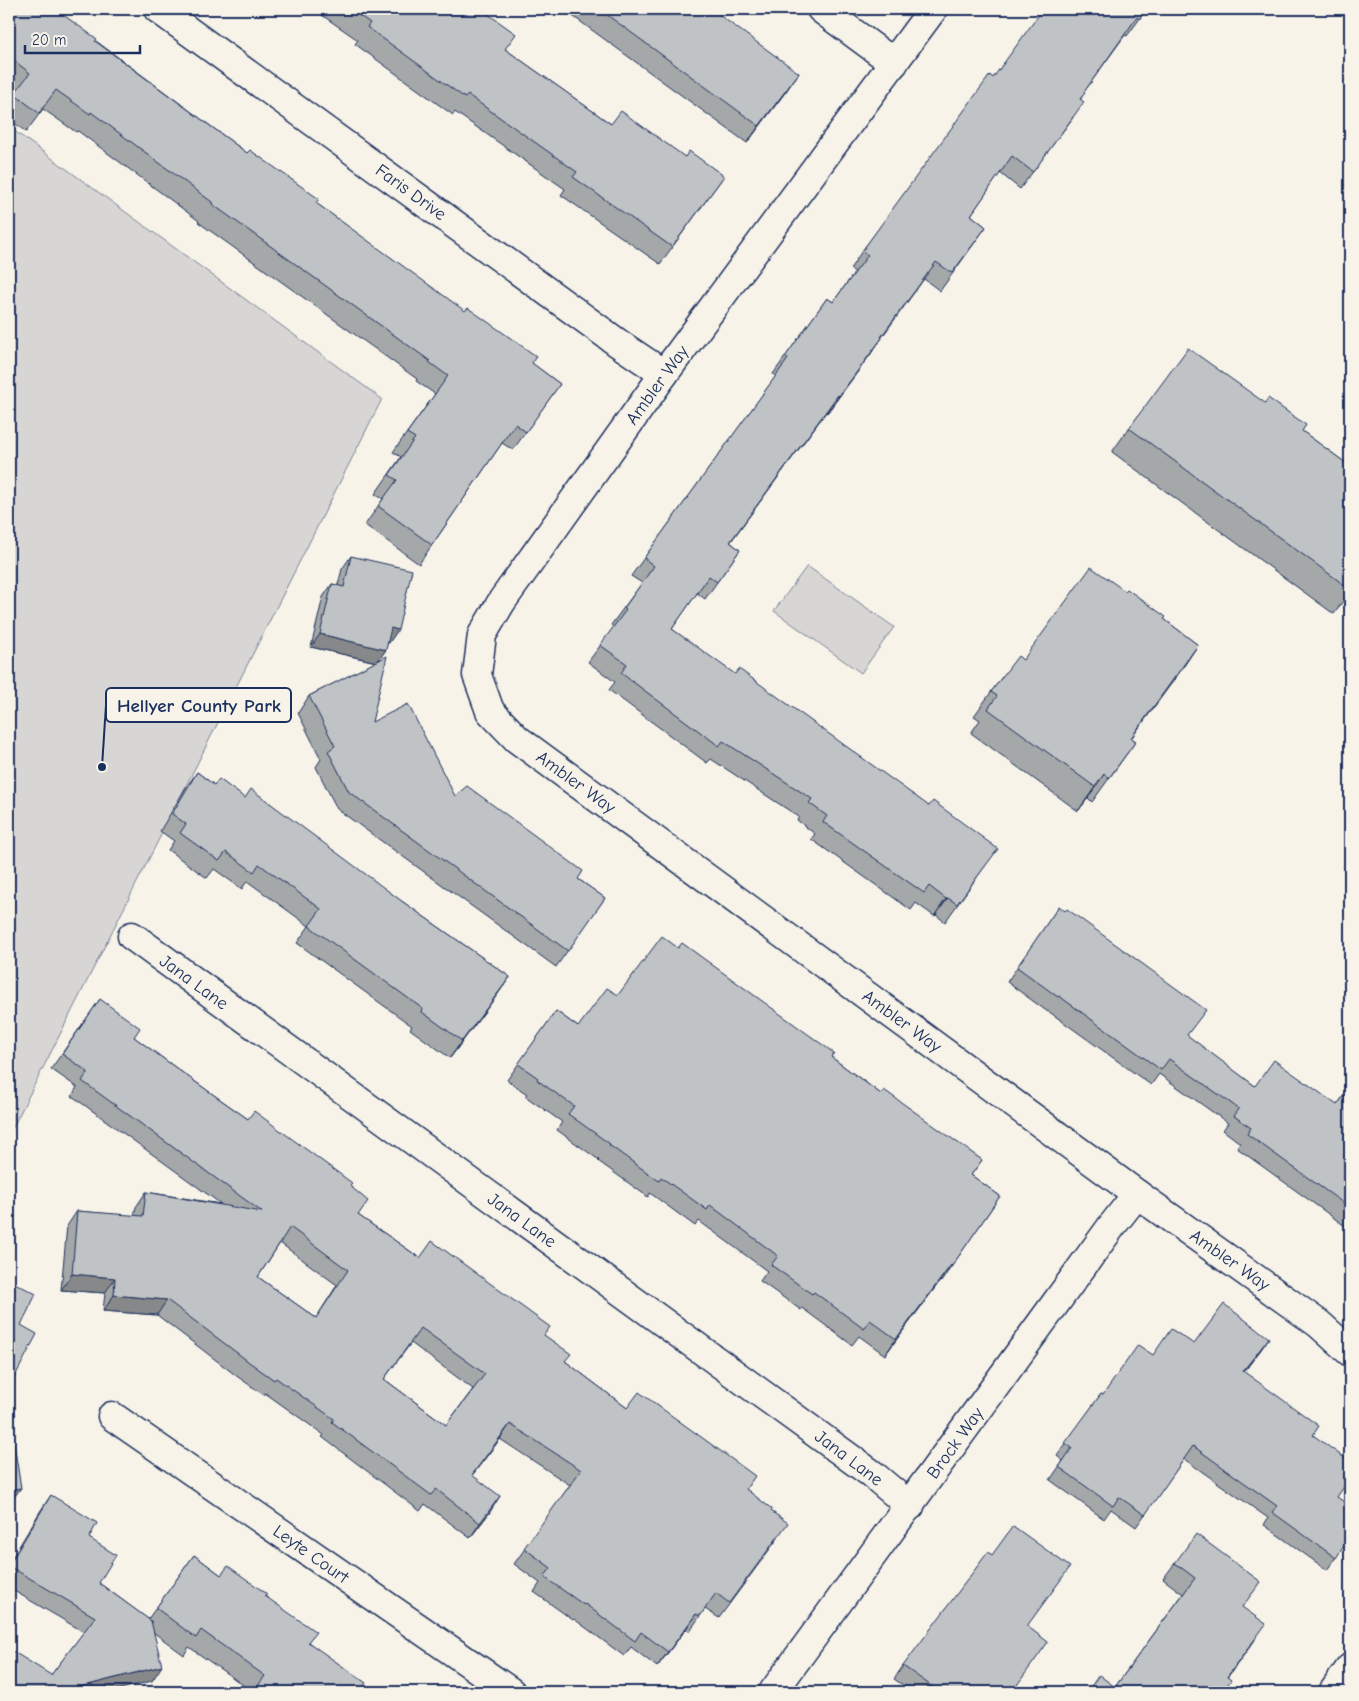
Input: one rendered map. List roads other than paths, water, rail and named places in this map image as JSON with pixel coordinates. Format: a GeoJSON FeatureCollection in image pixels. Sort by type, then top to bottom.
{"type":"FeatureCollection","features":[{"type":"Feature","properties":{"kind":"street","name":"Faris Drive"},"geometry":{"type":"LineString","coordinates":[[158,9],[618,343],[664,374]]}},
{"type":"Feature","properties":{"kind":"street"},"geometry":{"type":"LineString","coordinates":[[821,9],[894,63]]}},
{"type":"Feature","properties":{"kind":"street","name":"Ambler Way"},"geometry":{"type":"LineString","coordinates":[[934,9],[664,374],[502,601],[482,635],[477,675],[490,711],[517,739],[1138,1194],[1320,1324],[1350,1352]]}},
{"type":"Feature","properties":{"kind":"street","name":"Jana Lane"},"geometry":{"type":"LineString","coordinates":[[132,936],[864,1468],[910,1506]]}},
{"type":"Feature","properties":{"kind":"street","name":"Brock Way"},"geometry":{"type":"LineString","coordinates":[[774,1692],[1105,1235],[1138,1194]]}},
{"type":"Feature","properties":{"kind":"street","name":"Leyte Court"},"geometry":{"type":"LineString","coordinates":[[112,1416],[511,1692]]}},
{"type":"Feature","properties":{"kind":"street"},"geometry":{"type":"LineString","coordinates":[[1332,1692],[1350,1668]]}},
{"type":"Feature","properties":{"kind":"place","name":"Hellyer County Park"},"geometry":{"type":"Point","coordinates":[102,767]}}]}
